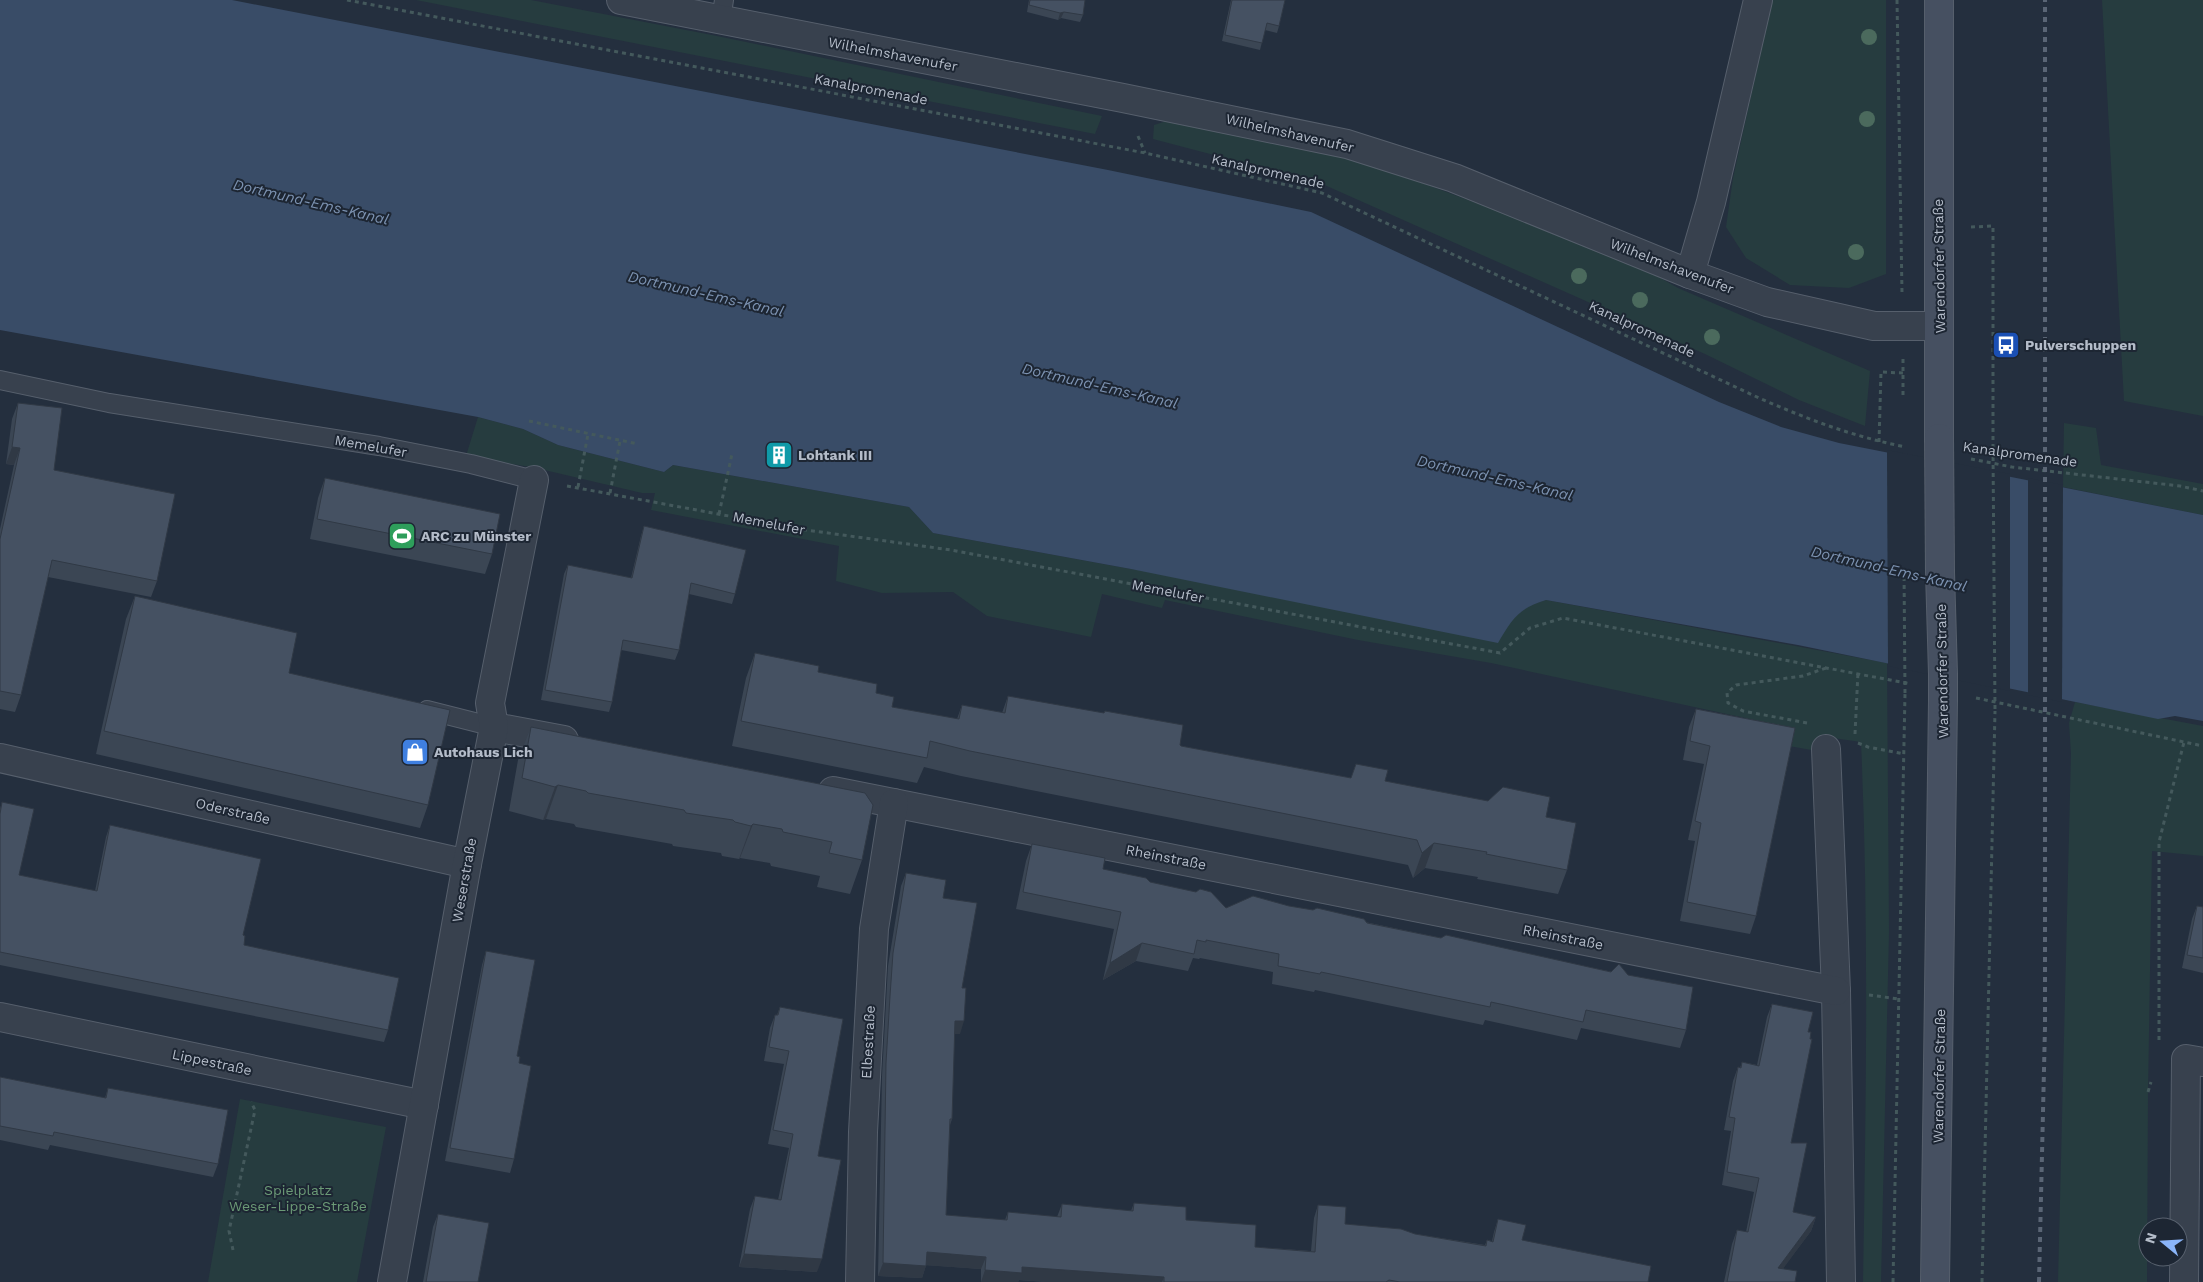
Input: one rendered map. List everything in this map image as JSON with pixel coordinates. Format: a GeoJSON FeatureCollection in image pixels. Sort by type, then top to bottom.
{"type":"FeatureCollection","features":[{"type":"Feature","properties":{"kind":"main road","name":"Warendorfer Straße"},"geometry":{"type":"LineString","coordinates":[[1936,1282],[1943,702],[1939,438],[1939,0]]}},
{"type":"Feature","properties":{"kind":"street","name":"Wilhelmshavenufer"},"geometry":{"type":"LineString","coordinates":[[621,0],[722,10],[1123,98],[1347,144],[1454,178],[1690,274],[1768,302],[1874,326],[1940,326]]}},
{"type":"Feature","properties":{"kind":"street"},"geometry":{"type":"LineString","coordinates":[[1690,274],[1711,202],[1758,0]]}},
{"type":"Feature","properties":{"kind":"street","name":"Weserstraße"},"geometry":{"type":"LineString","coordinates":[[392,1282],[466,864],[494,727],[490,703],[534,480]]}},
{"type":"Feature","properties":{"kind":"street"},"geometry":{"type":"LineString","coordinates":[[494,727],[592,746]]}},
{"type":"Feature","properties":{"kind":"street"},"geometry":{"type":"LineString","coordinates":[[1826,749],[1836,991],[1841,1282]]}},
{"type":"Feature","properties":{"kind":"street","name":"Oderstraße"},"geometry":{"type":"LineString","coordinates":[[0,758],[466,864]]}},
{"type":"Feature","properties":{"kind":"street","name":"Rheinstraße"},"geometry":{"type":"LineString","coordinates":[[806,786],[1836,991]]}},
{"type":"Feature","properties":{"kind":"street","name":"Elbestraße"},"geometry":{"type":"LineString","coordinates":[[860,1282],[863,1132],[874,929],[894,803]]}},
{"type":"Feature","properties":{"kind":"street","name":"Lippestraße"},"geometry":{"type":"LineString","coordinates":[[0,1017],[252,1071],[424,1105]]}},
{"type":"Feature","properties":{"kind":"street"},"geometry":{"type":"LineString","coordinates":[[2184,1282],[2195,1061]]}},
{"type":"Feature","properties":{"kind":"lane","name":"Memelufer"},"geometry":{"type":"LineString","coordinates":[[0,380],[109,403],[379,446],[471,464],[534,480]]}},
{"type":"Feature","properties":{"kind":"lane"},"geometry":{"type":"LineString","coordinates":[[410,706],[494,727]]}},
{"type":"Feature","properties":{"kind":"path","name":"Kanalpromenade"},"geometry":{"type":"LineString","coordinates":[[347,0],[1145,153],[1322,193],[1759,398],[1830,427],[1879,442],[1908,447]]}},
{"type":"Feature","properties":{"kind":"path"},"geometry":{"type":"LineString","coordinates":[[1897,0],[1904,402]]}},
{"type":"Feature","properties":{"kind":"path"},"geometry":{"type":"LineString","coordinates":[[1982,1282],[1995,711],[1992,226]]}},
{"type":"Feature","properties":{"kind":"path"},"geometry":{"type":"LineString","coordinates":[[1879,442],[1881,372],[1903,373]]}},
{"type":"Feature","properties":{"kind":"path"},"geometry":{"type":"LineString","coordinates":[[529,421],[638,444]]}},
{"type":"Feature","properties":{"kind":"path"},"geometry":{"type":"LineString","coordinates":[[578,488],[588,434]]}},
{"type":"Feature","properties":{"kind":"path"},"geometry":{"type":"LineString","coordinates":[[610,493],[620,441]]}},
{"type":"Feature","properties":{"kind":"path"},"geometry":{"type":"LineString","coordinates":[[719,514],[732,454]]}},
{"type":"Feature","properties":{"kind":"path","name":"Kanalpromenade"},"geometry":{"type":"LineString","coordinates":[[1964,458],[2012,467],[2180,486],[2203,491]]}},
{"type":"Feature","properties":{"kind":"path","name":"Memelufer"},"geometry":{"type":"LineString","coordinates":[[534,480],[799,529],[952,550],[1500,653],[1530,628],[1563,618],[1826,668]]}},
{"type":"Feature","properties":{"kind":"path"},"geometry":{"type":"LineString","coordinates":[[1858,672],[1854,748],[1826,749],[1822,728],[1788,718],[1743,711],[1728,703],[1727,693],[1736,686],[1803,676],[1826,668],[1858,672],[1915,685]]}},
{"type":"Feature","properties":{"kind":"path"},"geometry":{"type":"LineString","coordinates":[[1893,1282],[1904,694]]}},
{"type":"Feature","properties":{"kind":"path"},"geometry":{"type":"LineString","coordinates":[[1973,697],[2203,746]]}},
{"type":"Feature","properties":{"kind":"path"},"geometry":{"type":"LineString","coordinates":[[1855,742],[1868,747],[1904,754]]}},
{"type":"Feature","properties":{"kind":"path"},"geometry":{"type":"LineString","coordinates":[[2184,742],[2159,842],[2159,1053],[2195,1061]]}},
{"type":"Feature","properties":{"kind":"path"},"geometry":{"type":"LineString","coordinates":[[234,1250],[229,1231],[255,1110],[247,1095],[252,1071]]}},
{"type":"Feature","properties":{"kind":"green space"},"geometry":{"type":"Polygon","coordinates":[[[416,0],[531,0],[717,36],[1102,116],[1095,134],[416,0]]]}},
{"type":"Feature","properties":{"kind":"green space"},"geometry":{"type":"Polygon","coordinates":[[[1772,0],[1886,0],[1886,274],[1849,288],[1790,285],[1746,258],[1726,227],[1733,178],[1772,0]]]}},
{"type":"Feature","properties":{"kind":"green space"},"geometry":{"type":"Polygon","coordinates":[[[2102,0],[2203,0],[2203,416],[2124,401],[2102,0]]]}},
{"type":"Feature","properties":{"kind":"green space"},"geometry":{"type":"Polygon","coordinates":[[[1173,119],[1344,154],[1627,259],[1678,288],[1870,371],[1865,426],[1799,400],[1705,354],[1320,183],[1153,139],[1154,125],[1173,119]]]}},
{"type":"Feature","properties":{"kind":"green space"},"geometry":{"type":"Polygon","coordinates":[[[478,417],[523,429],[558,445],[664,472],[673,465],[909,507],[933,533],[1131,569],[1513,618],[1530,605],[1546,600],[1887,663],[1889,932],[1881,1282],[1863,1282],[1866,944],[1861,742],[1819,736],[1817,751],[1789,746],[1792,728],[1491,663],[1358,640],[1165,600],[1162,608],[1102,594],[1091,637],[987,616],[953,592],[882,593],[836,581],[839,546],[651,510],[655,493],[642,493],[536,468],[466,456],[478,417]]]}},
{"type":"Feature","properties":{"kind":"green space"},"geometry":{"type":"Polygon","coordinates":[[[2064,423],[2096,428],[2101,465],[2203,484],[2203,515],[2063,487],[2064,423]]]}},
{"type":"Feature","properties":{"kind":"green space"},"geometry":{"type":"Polygon","coordinates":[[[2075,702],[2203,726],[2203,856],[2152,851],[2147,1217],[2138,1217],[2138,1267],[2147,1267],[2147,1282],[2058,1282],[2071,753],[2069,723],[2075,702]]]}},
{"type":"Feature","properties":{"kind":"green space","name":"Spielplatz Weser-Lippe-Straße"},"geometry":{"type":"Polygon","coordinates":[[[240,1099],[386,1127],[357,1282],[208,1282],[240,1099]]]}},
{"type":"Feature","properties":{"kind":"water","name":"Dortmund-Ems-Kanal"},"geometry":{"type":"Polygon","coordinates":[[[0,0],[232,0],[1108,170],[1311,212],[1719,402],[1781,427],[1839,443],[2203,515],[2203,721],[2175,716],[2158,719],[1798,645],[1546,600],[1529,607],[1517,616],[1498,643],[1131,569],[933,533],[909,507],[673,465],[664,472],[558,445],[523,429],[478,417],[0,330],[0,0]]]}},
{"type":"Feature","properties":{"kind":"pier"},"geometry":{"type":"Polygon","coordinates":[[[1887,450],[2010,474],[2010,691],[1888,666],[1887,450]]]}},
{"type":"Feature","properties":{"kind":"pier"},"geometry":{"type":"Polygon","coordinates":[[[2028,478],[2063,485],[2062,702],[2028,695],[2028,478]]]}},
{"type":"Feature","properties":{"kind":"building"},"geometry":{"type":"Polygon","coordinates":[[[1030,0],[1085,0],[1083,15],[1060,13],[1029,5],[1030,0]]]}},
{"type":"Feature","properties":{"kind":"building"},"geometry":{"type":"Polygon","coordinates":[[[1232,0],[1285,0],[1279,26],[1267,23],[1262,43],[1225,35],[1232,0]]]}},
{"type":"Feature","properties":{"kind":"building"},"geometry":{"type":"Polygon","coordinates":[[[18,403],[62,408],[54,470],[175,494],[157,581],[52,560],[21,695],[0,691],[0,539],[20,448],[12,447],[18,403]]]}},
{"type":"Feature","properties":{"kind":"building"},"geometry":{"type":"Polygon","coordinates":[[[325,478],[500,514],[492,554],[317,519],[325,478]]]}},
{"type":"Feature","properties":{"kind":"building"},"geometry":{"type":"Polygon","coordinates":[[[644,526],[746,550],[735,594],[691,583],[679,650],[623,640],[612,702],[545,690],[568,565],[632,578],[644,526]]]}},
{"type":"Feature","properties":{"kind":"building"},"geometry":{"type":"Polygon","coordinates":[[[135,596],[297,633],[289,673],[450,710],[428,805],[104,731],[135,596]]]}},
{"type":"Feature","properties":{"kind":"building"},"geometry":{"type":"Polygon","coordinates":[[[755,653],[819,666],[818,672],[877,684],[876,693],[894,697],[892,707],[959,719],[962,705],[1005,713],[1008,696],[1183,725],[1181,746],[1351,778],[1356,764],[1388,770],[1385,781],[1488,801],[1503,787],[1550,797],[1546,817],[1576,823],[1567,870],[1486,854],[1487,852],[1434,843],[1422,853],[1417,840],[970,751],[930,741],[927,758],[741,721],[755,653]]]}},
{"type":"Feature","properties":{"kind":"building"},"geometry":{"type":"Polygon","coordinates":[[[1696,709],[1795,728],[1756,916],[1687,902],[1701,823],[1695,821],[1710,746],[1690,741],[1696,709]]]}},
{"type":"Feature","properties":{"kind":"building"},"geometry":{"type":"Polygon","coordinates":[[[531,727],[865,793],[873,805],[862,860],[829,853],[832,842],[783,832],[782,829],[753,824],[751,826],[733,820],[686,813],[684,810],[588,793],[558,785],[555,787],[522,778],[531,727]]]}},
{"type":"Feature","properties":{"kind":"building"},"geometry":{"type":"Polygon","coordinates":[[[2,802],[34,809],[19,875],[97,891],[110,825],[261,859],[243,935],[245,936],[244,945],[399,978],[388,1030],[0,952],[0,814],[2,802]]]}},
{"type":"Feature","properties":{"kind":"building"},"geometry":{"type":"Polygon","coordinates":[[[1032,844],[1105,858],[1103,869],[1146,878],[1150,882],[1196,892],[1200,889],[1211,892],[1226,908],[1253,896],[1289,906],[1313,910],[1317,908],[1364,919],[1367,923],[1441,938],[1446,935],[1611,972],[1619,964],[1628,975],[1693,987],[1686,1030],[1586,1010],[1583,1022],[1491,1002],[1490,1007],[1321,972],[1320,974],[1278,966],[1279,954],[1206,940],[1206,942],[1197,940],[1194,954],[1142,943],[1110,963],[1121,912],[1023,892],[1032,844]]]}},
{"type":"Feature","properties":{"kind":"building"},"geometry":{"type":"Polygon","coordinates":[[[906,873],[946,880],[943,898],[977,903],[962,988],[966,988],[964,1021],[955,1021],[952,1119],[950,1119],[946,1215],[1007,1220],[1008,1212],[1061,1217],[1062,1204],[1133,1211],[1134,1203],[1186,1207],[1186,1220],[1256,1225],[1255,1247],[1315,1252],[1318,1205],[1346,1207],[1345,1224],[1401,1229],[1415,1234],[1486,1246],[1487,1240],[1493,1242],[1498,1219],[1526,1225],[1522,1240],[1651,1266],[1648,1282],[1400,1282],[1389,1280],[1386,1282],[1164,1282],[1164,1277],[1022,1267],[1022,1273],[985,1270],[986,1257],[927,1252],[926,1266],[883,1263],[886,1063],[893,953],[906,873]]]}},
{"type":"Feature","properties":{"kind":"building"},"geometry":{"type":"Polygon","coordinates":[[[2197,906],[2203,907],[2203,958],[2187,955],[2197,906]]]}},
{"type":"Feature","properties":{"kind":"building"},"geometry":{"type":"Polygon","coordinates":[[[486,951],[535,960],[517,1056],[520,1057],[519,1063],[531,1066],[514,1159],[450,1148],[486,951]]]}},
{"type":"Feature","properties":{"kind":"building"},"geometry":{"type":"Polygon","coordinates":[[[1772,1004],[1813,1012],[1808,1032],[1811,1032],[1810,1039],[1812,1039],[1791,1143],[1807,1143],[1793,1212],[1816,1217],[1778,1268],[1797,1271],[1795,1282],[1727,1282],[1737,1230],[1748,1232],[1759,1178],[1727,1172],[1735,1118],[1729,1117],[1738,1067],[1741,1068],[1742,1062],[1759,1066],[1772,1004]]]}},
{"type":"Feature","properties":{"kind":"building"},"geometry":{"type":"Polygon","coordinates":[[[780,1007],[843,1019],[818,1156],[841,1160],[822,1259],[744,1254],[755,1196],[781,1200],[793,1134],[773,1130],[789,1051],[769,1047],[775,1015],[778,1015],[780,1007]]]}},
{"type":"Feature","properties":{"kind":"building"},"geometry":{"type":"Polygon","coordinates":[[[0,1077],[106,1098],[108,1088],[228,1110],[218,1164],[54,1132],[53,1136],[0,1126],[0,1077]]]}},
{"type":"Feature","properties":{"kind":"building"},"geometry":{"type":"Polygon","coordinates":[[[438,1214],[489,1223],[478,1282],[426,1282],[438,1214]]]}},
{"type":"Feature","properties":{"kind":"railway"},"geometry":{"type":"LineString","coordinates":[[2039,1282],[2045,1027],[2045,0]]}},
{"type":"Feature","properties":{"kind":"place","name":"Pulverschuppen"},"geometry":{"type":"Point","coordinates":[2006,345]}},
{"type":"Feature","properties":{"kind":"place","name":"Lohtank III"},"geometry":{"type":"Point","coordinates":[779,455]}},
{"type":"Feature","properties":{"kind":"place","name":"ARC zu Münster"},"geometry":{"type":"Point","coordinates":[402,536]}},
{"type":"Feature","properties":{"kind":"place","name":"Autohaus Lich"},"geometry":{"type":"Point","coordinates":[415,752]}}]}
